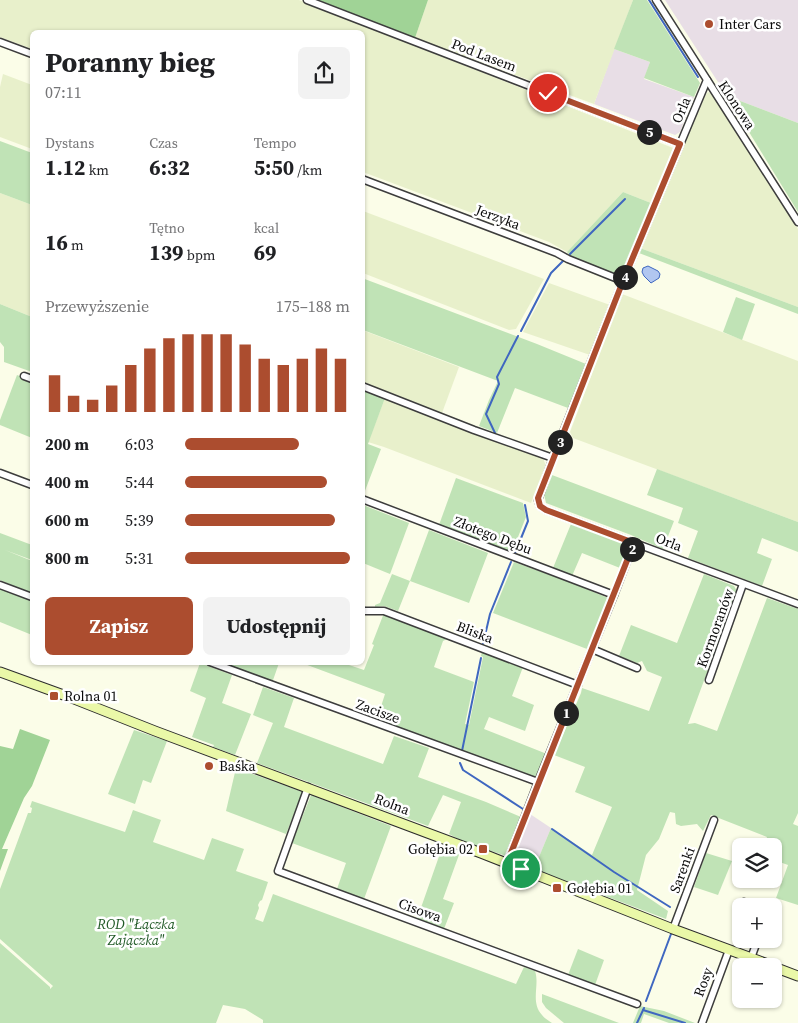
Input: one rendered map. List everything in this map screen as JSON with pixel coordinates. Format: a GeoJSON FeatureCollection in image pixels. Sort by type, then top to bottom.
{"type":"FeatureCollection","features":[{"type":"Feature","properties":{"kind":"street","name":"Pod Lasem"},"geometry":{"type":"LineString","coordinates":[[307,0],[680,144]]}},
{"type":"Feature","properties":{"kind":"street","name":"Klonowa"},"geometry":{"type":"LineString","coordinates":[[656,0],[798,222]]}},
{"type":"Feature","properties":{"kind":"street"},"geometry":{"type":"LineString","coordinates":[[0,42],[30,53]]}},
{"type":"Feature","properties":{"kind":"street","name":"Orla"},"geometry":{"type":"LineString","coordinates":[[707,80],[623,281],[538,498],[540,506],[546,510],[798,604]]}},
{"type":"Feature","properties":{"kind":"street","name":"Jerzyka"},"geometry":{"type":"LineString","coordinates":[[365,180],[557,253],[568,260],[623,281]]}},
{"type":"Feature","properties":{"kind":"street"},"geometry":{"type":"LineString","coordinates":[[24,376],[30,378]]}},
{"type":"Feature","properties":{"kind":"street"},"geometry":{"type":"LineString","coordinates":[[365,387],[474,430],[553,458]]}},
{"type":"Feature","properties":{"kind":"street"},"geometry":{"type":"LineString","coordinates":[[0,473],[30,484]]}},
{"type":"Feature","properties":{"kind":"street","name":"Złotego Dębu"},"geometry":{"type":"LineString","coordinates":[[365,500],[614,595]]}},
{"type":"Feature","properties":{"kind":"street"},"geometry":{"type":"LineString","coordinates":[[507,863],[634,543]]}},
{"type":"Feature","properties":{"kind":"street","name":"Kormoranów"},"geometry":{"type":"LineString","coordinates":[[709,680],[743,584]]}},
{"type":"Feature","properties":{"kind":"street"},"geometry":{"type":"LineString","coordinates":[[0,585],[30,596]]}},
{"type":"Feature","properties":{"kind":"street","name":"Bliska"},"geometry":{"type":"LineString","coordinates":[[365,612],[384,611],[578,684]]}},
{"type":"Feature","properties":{"kind":"street"},"geometry":{"type":"LineString","coordinates":[[592,649],[637,668]]}},
{"type":"Feature","properties":{"kind":"street","name":"Zacisze"},"geometry":{"type":"LineString","coordinates":[[218,665],[538,782]]}},
{"type":"Feature","properties":{"kind":"street","name":"Rolna"},"geometry":{"type":"LineString","coordinates":[[0,672],[507,863],[751,958]]}},
{"type":"Feature","properties":{"kind":"street","name":"Cisowa"},"geometry":{"type":"LineString","coordinates":[[308,788],[278,871],[637,1004]]}},
{"type":"Feature","properties":{"kind":"street","name":"Sarenki"},"geometry":{"type":"LineString","coordinates":[[673,929],[714,820]]}},
{"type":"Feature","properties":{"kind":"street"},"geometry":{"type":"LineString","coordinates":[[751,958],[755,948]]}},
{"type":"Feature","properties":{"kind":"street","name":"Rosy"},"geometry":{"type":"LineString","coordinates":[[702,1023],[729,950]]}},
{"type":"Feature","properties":{"kind":"street","name":"Rolna"},"geometry":{"type":"LineString","coordinates":[[782,970],[798,976]]}},
{"type":"Feature","properties":{"kind":"shaded area"},"geometry":{"type":"Polygon","coordinates":[[[665,0],[798,0],[798,123],[727,96],[665,0]]]}},
{"type":"Feature","properties":{"kind":"shaded area"},"geometry":{"type":"Polygon","coordinates":[[[614,49],[650,62],[644,79],[694,97],[680,132],[675,135],[594,104],[614,49]]]}},
{"type":"Feature","properties":{"kind":"shaded area"},"geometry":{"type":"Polygon","coordinates":[[[530,814],[551,828],[535,867],[517,860],[514,855],[530,814]]]}},
{"type":"Feature","properties":{"kind":"green space"},"geometry":{"type":"Polygon","coordinates":[[[0,0],[299,0],[673,148],[651,203],[623,192],[567,252],[549,242],[365,173],[365,30],[30,30],[30,48],[0,37],[0,0]]]}},
{"type":"Feature","properties":{"kind":"green space"},"geometry":{"type":"Polygon","coordinates":[[[318,0],[428,0],[415,38],[318,0]]]}},
{"type":"Feature","properties":{"kind":"green space"},"geometry":{"type":"Polygon","coordinates":[[[428,0],[633,0],[594,104],[415,38],[428,0]]]}},
{"type":"Feature","properties":{"kind":"green space"},"geometry":{"type":"Polygon","coordinates":[[[633,0],[647,0],[700,83],[694,97],[644,78],[650,62],[614,49],[633,0]]]}},
{"type":"Feature","properties":{"kind":"green space"},"geometry":{"type":"Polygon","coordinates":[[[3,74],[30,84],[30,148],[0,137],[0,87],[3,74]]]}},
{"type":"Feature","properties":{"kind":"green space"},"geometry":{"type":"Polygon","coordinates":[[[708,92],[712,94],[798,229],[798,307],[640,248],[708,92]]]}},
{"type":"Feature","properties":{"kind":"green space"},"geometry":{"type":"Polygon","coordinates":[[[727,96],[798,123],[798,212],[727,96]]]}},
{"type":"Feature","properties":{"kind":"green space"},"geometry":{"type":"Polygon","coordinates":[[[0,141],[30,152],[30,204],[0,193],[0,141]]]}},
{"type":"Feature","properties":{"kind":"green space"},"geometry":{"type":"Polygon","coordinates":[[[623,192],[651,203],[624,273],[619,275],[571,257],[567,252],[623,192]]]}},
{"type":"Feature","properties":{"kind":"green space"},"geometry":{"type":"Polygon","coordinates":[[[0,193],[30,204],[30,316],[0,304],[0,193]]]}},
{"type":"Feature","properties":{"kind":"green space"},"geometry":{"type":"Polygon","coordinates":[[[365,212],[544,279],[516,329],[509,330],[365,274],[365,212]]]}},
{"type":"Feature","properties":{"kind":"green space"},"geometry":{"type":"Polygon","coordinates":[[[640,248],[798,307],[798,314],[639,253],[640,248]]]}},
{"type":"Feature","properties":{"kind":"green space"},"geometry":{"type":"Polygon","coordinates":[[[365,279],[586,364],[568,408],[515,388],[497,433],[479,426],[498,381],[365,331],[365,279]]]}},
{"type":"Feature","properties":{"kind":"green space"},"geometry":{"type":"Polygon","coordinates":[[[549,283],[610,305],[590,355],[523,332],[549,283]]]}},
{"type":"Feature","properties":{"kind":"green space"},"geometry":{"type":"Polygon","coordinates":[[[622,294],[798,361],[798,522],[573,438],[570,432],[622,294]]]}},
{"type":"Feature","properties":{"kind":"green space"},"geometry":{"type":"Polygon","coordinates":[[[736,297],[755,304],[742,340],[723,332],[736,297]]]}},
{"type":"Feature","properties":{"kind":"green space"},"geometry":{"type":"Polygon","coordinates":[[[0,304],[30,316],[30,371],[4,362],[4,347],[0,342],[0,304]]]}},
{"type":"Feature","properties":{"kind":"green space"},"geometry":{"type":"Polygon","coordinates":[[[365,331],[459,367],[442,413],[365,383],[365,331]]]}},
{"type":"Feature","properties":{"kind":"green space"},"geometry":{"type":"Polygon","coordinates":[[[17,375],[30,380],[30,437],[0,425],[0,420],[17,375]]]}},
{"type":"Feature","properties":{"kind":"green space"},"geometry":{"type":"Polygon","coordinates":[[[365,391],[385,398],[368,444],[381,449],[365,491],[365,391]]]}},
{"type":"Feature","properties":{"kind":"green space"},"geometry":{"type":"Polygon","coordinates":[[[385,398],[543,458],[546,466],[531,503],[368,442],[385,398]]]}},
{"type":"Feature","properties":{"kind":"green space"},"geometry":{"type":"Polygon","coordinates":[[[657,469],[798,522],[798,552],[762,538],[757,553],[772,559],[762,586],[688,558],[698,531],[678,523],[683,508],[647,495],[657,469]]]}},
{"type":"Feature","properties":{"kind":"green space"},"geometry":{"type":"Polygon","coordinates":[[[552,475],[674,521],[663,549],[546,503],[544,494],[552,475]]]}},
{"type":"Feature","properties":{"kind":"green space"},"geometry":{"type":"Polygon","coordinates":[[[456,478],[523,503],[526,517],[512,552],[439,525],[456,478]]]}},
{"type":"Feature","properties":{"kind":"green space"},"geometry":{"type":"Polygon","coordinates":[[[365,506],[409,523],[390,574],[365,564],[365,506]]]}},
{"type":"Feature","properties":{"kind":"green space"},"geometry":{"type":"Polygon","coordinates":[[[571,524],[625,544],[628,550],[620,568],[582,553],[572,576],[553,568],[571,524]]]}},
{"type":"Feature","properties":{"kind":"green space"},"geometry":{"type":"Polygon","coordinates":[[[429,530],[488,553],[469,603],[410,581],[429,530]]]}},
{"type":"Feature","properties":{"kind":"green space"},"geometry":{"type":"Polygon","coordinates":[[[0,533],[30,544],[30,559],[5,550],[30,560],[30,593],[0,580],[0,533]]]}},
{"type":"Feature","properties":{"kind":"green space"},"geometry":{"type":"Polygon","coordinates":[[[514,562],[608,598],[587,649],[493,613],[514,562]]]}},
{"type":"Feature","properties":{"kind":"green space"},"geometry":{"type":"Polygon","coordinates":[[[392,574],[410,581],[398,611],[384,606],[375,607],[375,605],[380,603],[392,574]]]}},
{"type":"Feature","properties":{"kind":"green space"},"geometry":{"type":"Polygon","coordinates":[[[704,574],[734,586],[737,591],[688,724],[695,723],[717,731],[767,598],[798,609],[798,813],[793,824],[798,826],[798,905],[782,900],[782,898],[776,898],[780,888],[782,888],[782,882],[788,865],[782,863],[782,838],[767,838],[711,815],[703,831],[697,824],[681,826],[676,824],[675,813],[670,812],[659,839],[646,855],[637,890],[668,911],[666,919],[534,869],[551,828],[592,855],[612,807],[575,792],[585,767],[554,755],[582,688],[649,711],[662,677],[647,671],[642,661],[637,663],[619,656],[631,625],[677,643],[704,574]]]}},
{"type":"Feature","properties":{"kind":"green space"},"geometry":{"type":"Polygon","coordinates":[[[0,589],[30,600],[30,634],[0,622],[0,589]]]}},
{"type":"Feature","properties":{"kind":"green space"},"geometry":{"type":"Polygon","coordinates":[[[384,613],[449,638],[443,641],[434,667],[474,682],[465,724],[469,725],[483,657],[481,656],[482,651],[523,667],[512,696],[534,705],[525,731],[489,717],[484,729],[547,754],[535,779],[376,722],[385,694],[307,665],[349,665],[364,670],[374,645],[372,644],[384,613]]]}},
{"type":"Feature","properties":{"kind":"green space"},"geometry":{"type":"Polygon","coordinates":[[[199,665],[205,665],[232,675],[222,703],[251,714],[235,755],[192,737],[206,698],[190,691],[199,665]]]}},
{"type":"Feature","properties":{"kind":"green space"},"geometry":{"type":"Polygon","coordinates":[[[222,665],[278,665],[272,683],[222,665]]]}},
{"type":"Feature","properties":{"kind":"green space"},"geometry":{"type":"Polygon","coordinates":[[[263,687],[294,698],[284,727],[383,764],[394,736],[429,748],[418,777],[521,817],[506,856],[462,841],[449,834],[461,802],[443,795],[428,826],[257,763],[273,723],[253,715],[263,687]]]}},
{"type":"Feature","properties":{"kind":"green space"},"geometry":{"type":"Polygon","coordinates":[[[20,729],[50,740],[32,786],[24,798],[2,849],[8,849],[0,871],[0,746],[13,749],[20,729]]]}},
{"type":"Feature","properties":{"kind":"green space"},"geometry":{"type":"Polygon","coordinates":[[[134,730],[167,741],[151,783],[143,780],[135,804],[108,794],[134,730]]]}},
{"type":"Feature","properties":{"kind":"green space"},"geometry":{"type":"Polygon","coordinates":[[[236,768],[303,792],[286,834],[226,811],[236,768]]]}},
{"type":"Feature","properties":{"kind":"green space"},"geometry":{"type":"Polygon","coordinates":[[[311,795],[391,826],[364,899],[337,889],[346,863],[292,843],[311,795]]]}},
{"type":"Feature","properties":{"kind":"green space","name":"ROD \"Łączka Zajączka\""},"geometry":{"type":"Polygon","coordinates":[[[32,801],[125,832],[133,810],[161,820],[153,842],[204,860],[212,838],[244,849],[236,871],[268,882],[262,900],[258,905],[259,908],[255,919],[263,922],[273,894],[516,984],[524,967],[535,971],[538,1010],[552,1023],[263,1023],[263,1020],[245,1009],[223,1005],[216,1023],[0,1023],[0,943],[50,989],[53,986],[0,939],[0,889],[28,813],[31,813],[32,801]]]}},
{"type":"Feature","properties":{"kind":"green space"},"geometry":{"type":"Polygon","coordinates":[[[443,845],[460,852],[443,899],[454,903],[444,929],[417,919],[443,845]]]}},
{"type":"Feature","properties":{"kind":"green space"},"geometry":{"type":"Polygon","coordinates":[[[706,853],[732,861],[718,895],[694,887],[706,853]]]}},
{"type":"Feature","properties":{"kind":"green space"},"geometry":{"type":"Polygon","coordinates":[[[578,949],[604,960],[595,985],[568,975],[578,949]]]}},
{"type":"Feature","properties":{"kind":"green space"},"geometry":{"type":"Polygon","coordinates":[[[542,994],[619,1023],[564,1023],[546,1008],[542,1002],[542,994]]]}},
{"type":"Feature","properties":{"kind":"green space"},"geometry":{"type":"Polygon","coordinates":[[[640,1006],[664,1011],[695,1023],[669,1023],[644,1014],[641,1023],[633,1023],[640,1006]]]}},
{"type":"Feature","properties":{"kind":"water"},"geometry":{"type":"Polygon","coordinates":[[[648,266],[660,274],[659,278],[651,283],[642,272],[643,268],[648,266]]]}},
{"type":"Feature","properties":{"kind":"waterway"},"geometry":{"type":"LineString","coordinates":[[649,0],[698,77]]}},
{"type":"Feature","properties":{"kind":"waterway"},"geometry":{"type":"LineString","coordinates":[[570,254],[625,199]]}},
{"type":"Feature","properties":{"kind":"waterway"},"geometry":{"type":"LineString","coordinates":[[521,331],[551,273],[564,260]]}},
{"type":"Feature","properties":{"kind":"waterway"},"geometry":{"type":"LineString","coordinates":[[495,433],[486,414],[499,384],[497,377],[518,336]]}},
{"type":"Feature","properties":{"kind":"waterway"},"geometry":{"type":"LineString","coordinates":[[515,553],[528,521],[525,505]]}},
{"type":"Feature","properties":{"kind":"waterway"},"geometry":{"type":"LineString","coordinates":[[483,644],[490,614],[511,562]]}},
{"type":"Feature","properties":{"kind":"waterway"},"geometry":{"type":"LineString","coordinates":[[462,751],[481,658]]}},
{"type":"Feature","properties":{"kind":"waterway"},"geometry":{"type":"LineString","coordinates":[[460,763],[463,770],[523,809]]}},
{"type":"Feature","properties":{"kind":"waterway"},"geometry":{"type":"LineString","coordinates":[[552,829],[614,872],[670,907]]}},
{"type":"Feature","properties":{"kind":"waterway"},"geometry":{"type":"LineString","coordinates":[[646,1001],[671,934]]}},
{"type":"Feature","properties":{"kind":"waterway"},"geometry":{"type":"LineString","coordinates":[[637,1023],[644,1008]]}},
{"type":"Feature","properties":{"kind":"waterway"},"geometry":{"type":"LineString","coordinates":[[643,1010],[685,1023]]}},
{"type":"Feature","properties":{"kind":"place","name":"Inter Cars"},"geometry":{"type":"Point","coordinates":[709,24]}},
{"type":"Feature","properties":{"kind":"place","name":"Rolna 01"},"geometry":{"type":"Point","coordinates":[54,696]}},
{"type":"Feature","properties":{"kind":"place","name":"Baśka"},"geometry":{"type":"Point","coordinates":[209,766]}},
{"type":"Feature","properties":{"kind":"place","name":"Gołębia 02"},"geometry":{"type":"Point","coordinates":[483,849]}},
{"type":"Feature","properties":{"kind":"place","name":"Gołębia 01"},"geometry":{"type":"Point","coordinates":[557,888]}},
{"type":"Feature","properties":{"kind":"route"},"geometry":{"type":"LineString","coordinates":[[521,869],[507,863],[634,543],[546,510],[540,506],[538,498],[623,281],[680,144],[548,93]]}}]}
